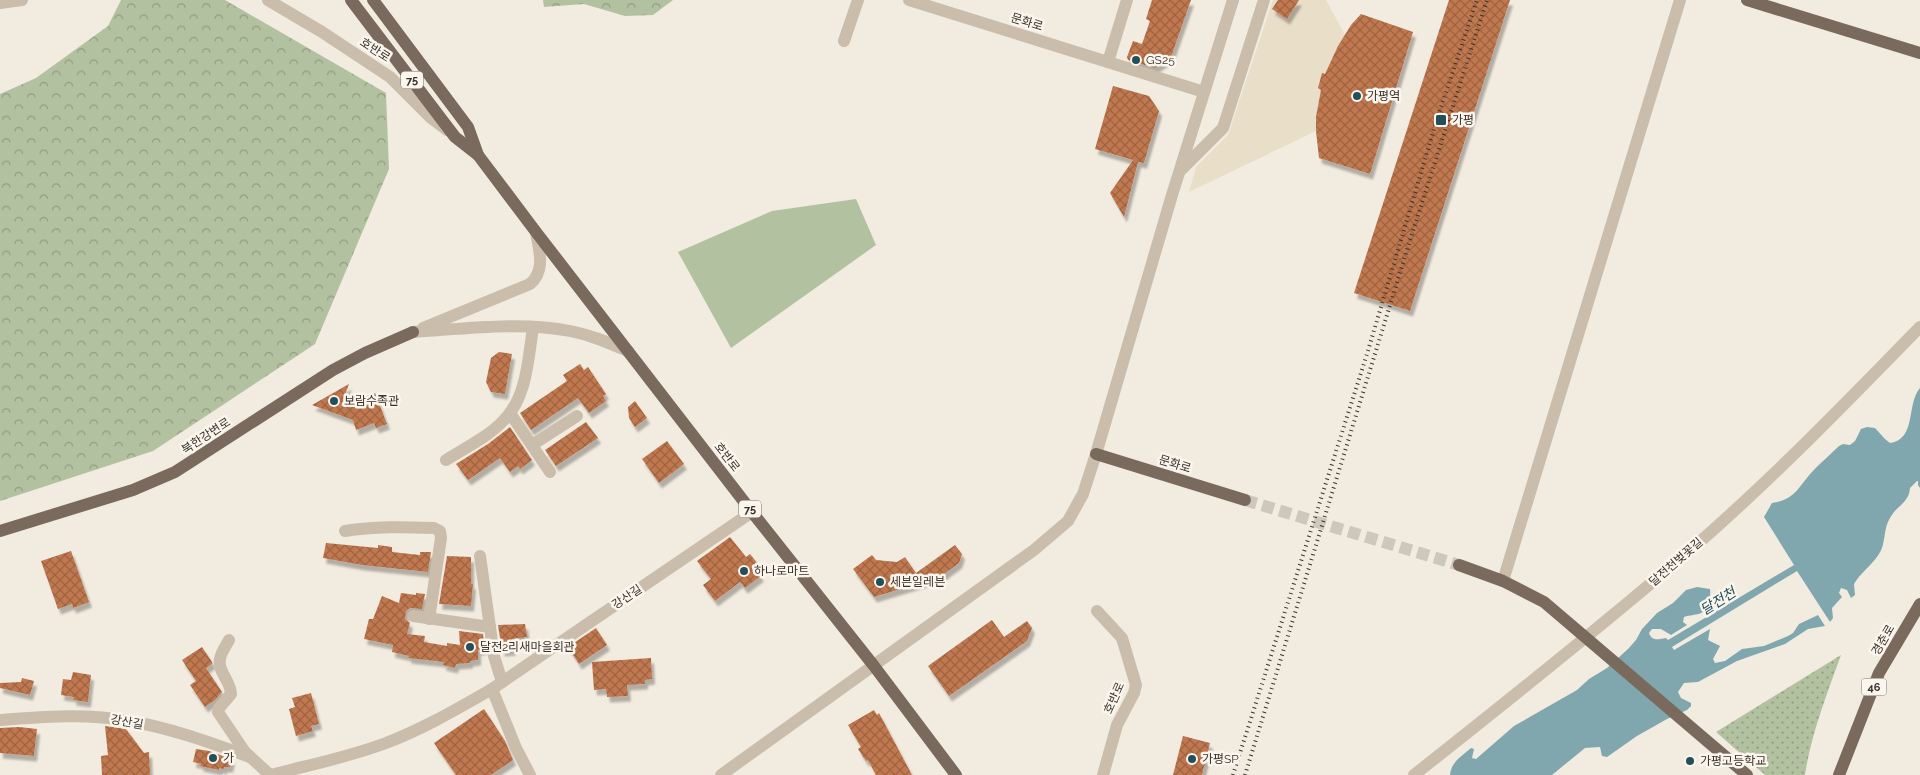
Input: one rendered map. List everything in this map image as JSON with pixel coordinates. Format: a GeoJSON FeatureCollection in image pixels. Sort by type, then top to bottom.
{"type":"FeatureCollection","features":[{"type":"Feature","properties":{"kind":"main road","name":"호반로"},"geometry":{"type":"LineString","coordinates":[[351,0],[456,137],[478,155],[752,512],[874,666],[956,775]]}},
{"type":"Feature","properties":{"kind":"main road","name":"호반로"},"geometry":{"type":"LineString","coordinates":[[373,0],[468,128],[478,155]]}},
{"type":"Feature","properties":{"kind":"main road"},"geometry":{"type":"LineString","coordinates":[[1747,0],[1920,53]]}},
{"type":"Feature","properties":{"kind":"main road","name":"북한강변로"},"geometry":{"type":"LineString","coordinates":[[0,531],[134,490],[175,472],[333,370],[412,332]]}},
{"type":"Feature","properties":{"kind":"main road","name":"문화로"},"geometry":{"type":"LineString","coordinates":[[1096,454],[1245,500]]}},
{"type":"Feature","properties":{"kind":"main road"},"geometry":{"type":"LineString","coordinates":[[1460,565],[1503,581],[1544,602],[1747,775]]}},
{"type":"Feature","properties":{"kind":"main road","name":"경춘로"},"geometry":{"type":"LineString","coordinates":[[1839,775],[1879,674],[1920,604]]}},
{"type":"Feature","properties":{"kind":"street"},"geometry":{"type":"LineString","coordinates":[[0,3],[22,0]]}},
{"type":"Feature","properties":{"kind":"street","name":"호반로"},"geometry":{"type":"LineString","coordinates":[[268,0],[322,32],[390,77],[431,118],[456,137]]}},
{"type":"Feature","properties":{"kind":"street"},"geometry":{"type":"LineString","coordinates":[[844,41],[858,0]]}},
{"type":"Feature","properties":{"kind":"street","name":"문화로"},"geometry":{"type":"LineString","coordinates":[[910,0],[939,4],[1108,62],[1204,92]]}},
{"type":"Feature","properties":{"kind":"street"},"geometry":{"type":"LineString","coordinates":[[1108,62],[1127,0]]}},
{"type":"Feature","properties":{"kind":"street"},"geometry":{"type":"LineString","coordinates":[[721,775],[1034,550],[1068,521],[1083,494],[1096,454],[1179,172],[1233,0]]}},
{"type":"Feature","properties":{"kind":"street"},"geometry":{"type":"LineString","coordinates":[[1179,172],[1223,128],[1264,0]]}},
{"type":"Feature","properties":{"kind":"street"},"geometry":{"type":"LineString","coordinates":[[1503,581],[1680,0]]}},
{"type":"Feature","properties":{"kind":"street"},"geometry":{"type":"LineString","coordinates":[[412,332],[530,284],[538,277],[541,269],[536,232]]}},
{"type":"Feature","properties":{"kind":"street"},"geometry":{"type":"LineString","coordinates":[[412,332],[533,328],[569,330],[591,336],[628,351]]}},
{"type":"Feature","properties":{"kind":"street"},"geometry":{"type":"LineString","coordinates":[[446,460],[495,428],[510,413],[518,401],[533,328]]}},
{"type":"Feature","properties":{"kind":"street","name":"달전천벚꽃길"},"geometry":{"type":"LineString","coordinates":[[1414,775],[1568,653],[1695,545],[1788,460],[1920,328]]}},
{"type":"Feature","properties":{"kind":"street"},"geometry":{"type":"LineString","coordinates":[[510,413],[550,472]]}},
{"type":"Feature","properties":{"kind":"street"},"geometry":{"type":"LineString","coordinates":[[532,446],[577,416]]}},
{"type":"Feature","properties":{"kind":"street","name":"강산길"},"geometry":{"type":"LineString","coordinates":[[229,640],[220,658],[220,664],[230,686],[230,694],[218,712],[233,736],[250,757],[270,775],[384,744],[443,717],[497,685],[752,512]]}},
{"type":"Feature","properties":{"kind":"street"},"geometry":{"type":"LineString","coordinates":[[345,531],[398,526],[434,528],[440,531],[442,538],[429,619]]}},
{"type":"Feature","properties":{"kind":"street"},"geometry":{"type":"LineString","coordinates":[[480,556],[497,685],[516,748],[530,775]]}},
{"type":"Feature","properties":{"kind":"street","name":"호반로"},"geometry":{"type":"LineString","coordinates":[[1098,612],[1122,638],[1136,685],[1134,693],[1117,725],[1102,775]]}},
{"type":"Feature","properties":{"kind":"street"},"geometry":{"type":"LineString","coordinates":[[413,616],[490,627]]}},
{"type":"Feature","properties":{"kind":"street","name":"강산길"},"geometry":{"type":"LineString","coordinates":[[0,720],[77,716],[130,721],[187,735],[250,757]]}},
{"type":"Feature","properties":{"kind":"green space"},"geometry":{"type":"Polygon","coordinates":[[[121,0],[225,0],[386,93],[389,169],[315,344],[153,451],[0,501],[0,94],[36,78],[108,26],[121,0]]]}},
{"type":"Feature","properties":{"kind":"green space"},"geometry":{"type":"Polygon","coordinates":[[[543,0],[673,0],[653,15],[625,16],[584,4],[544,7],[543,0]]]}},
{"type":"Feature","properties":{"kind":"green space"},"geometry":{"type":"Polygon","coordinates":[[[856,199],[876,245],[731,348],[678,252],[772,211],[856,199]]]}},
{"type":"Feature","properties":{"kind":"green space"},"geometry":{"type":"Polygon","coordinates":[[[1841,655],[1815,729],[1805,775],[1765,775],[1716,732],[1841,655]]]}},
{"type":"Feature","properties":{"kind":"shaded area"},"geometry":{"type":"Polygon","coordinates":[[[1273,0],[1326,0],[1345,35],[1326,74],[1319,102],[1316,131],[1189,192],[1196,167],[1228,135],[1273,0]]]}},
{"type":"Feature","properties":{"kind":"water"},"geometry":{"type":"Polygon","coordinates":[[[1920,388],[1920,488],[1917,481],[1910,488],[1908,497],[1890,518],[1881,550],[1854,584],[1855,595],[1851,598],[1847,590],[1841,588],[1839,593],[1842,597],[1832,608],[1833,618],[1830,622],[1797,571],[1672,647],[1674,650],[1710,629],[1708,640],[1720,646],[1713,659],[1715,663],[1725,661],[1742,649],[1764,646],[1788,636],[1793,633],[1799,624],[1818,615],[1825,626],[1808,629],[1785,644],[1737,661],[1698,682],[1684,683],[1678,692],[1681,698],[1691,703],[1687,710],[1637,736],[1607,757],[1602,756],[1600,747],[1585,748],[1552,775],[1450,775],[1452,766],[1471,748],[1474,749],[1472,758],[1476,759],[1514,726],[1577,690],[1589,679],[1607,668],[1628,649],[1642,629],[1657,613],[1673,603],[1686,590],[1697,587],[1710,589],[1710,599],[1706,609],[1699,614],[1684,617],[1683,622],[1687,625],[1671,635],[1661,629],[1652,629],[1649,633],[1652,638],[1666,638],[1668,640],[1794,565],[1764,517],[1772,503],[1791,496],[1814,469],[1839,446],[1843,444],[1850,445],[1855,441],[1861,429],[1867,427],[1875,428],[1890,443],[1898,440],[1908,428],[1913,403],[1920,388]]]}},
{"type":"Feature","properties":{"kind":"building"},"geometry":{"type":"Polygon","coordinates":[[[1152,0],[1191,0],[1171,57],[1155,68],[1128,60],[1127,57],[1133,41],[1142,44],[1150,21],[1146,19],[1152,0]]]}},
{"type":"Feature","properties":{"kind":"building"},"geometry":{"type":"Polygon","coordinates":[[[1278,0],[1299,0],[1287,19],[1272,9],[1278,0]]]}},
{"type":"Feature","properties":{"kind":"building"},"geometry":{"type":"Polygon","coordinates":[[[1449,0],[1510,0],[1410,311],[1354,293],[1449,0]]]}},
{"type":"Feature","properties":{"kind":"building","name":"가평역"},"geometry":{"type":"Polygon","coordinates":[[[1361,14],[1413,32],[1370,174],[1319,158],[1316,131],[1316,117],[1321,90],[1318,88],[1322,73],[1325,74],[1338,46],[1351,25],[1361,14]]]}},
{"type":"Feature","properties":{"kind":"building"},"geometry":{"type":"Polygon","coordinates":[[[1113,86],[1149,96],[1159,111],[1144,163],[1138,162],[1124,217],[1110,193],[1133,160],[1095,149],[1113,86]]]}},
{"type":"Feature","properties":{"kind":"building"},"geometry":{"type":"Polygon","coordinates":[[[499,352],[512,354],[505,394],[491,392],[486,382],[491,358],[499,352]]]}},
{"type":"Feature","properties":{"kind":"building"},"geometry":{"type":"Polygon","coordinates":[[[580,364],[584,370],[588,367],[606,394],[603,396],[606,401],[589,413],[578,398],[531,430],[520,413],[567,381],[563,375],[580,364]]]}},
{"type":"Feature","properties":{"kind":"building"},"geometry":{"type":"Polygon","coordinates":[[[349,384],[341,406],[375,393],[387,424],[376,428],[374,423],[356,430],[353,420],[312,405],[349,384]]]}},
{"type":"Feature","properties":{"kind":"building"},"geometry":{"type":"Polygon","coordinates":[[[635,401],[647,418],[635,427],[629,418],[628,407],[635,401]]]}},
{"type":"Feature","properties":{"kind":"building"},"geometry":{"type":"Polygon","coordinates":[[[586,422],[598,438],[556,466],[545,450],[586,422]]]}},
{"type":"Feature","properties":{"kind":"building"},"geometry":{"type":"Polygon","coordinates":[[[510,427],[532,460],[520,469],[518,466],[510,472],[500,458],[468,480],[456,464],[488,444],[510,427]]]}},
{"type":"Feature","properties":{"kind":"building"},"geometry":{"type":"Polygon","coordinates":[[[667,441],[684,464],[659,483],[642,459],[667,441]]]}},
{"type":"Feature","properties":{"kind":"building"},"geometry":{"type":"Polygon","coordinates":[[[730,537],[746,557],[750,554],[758,564],[754,567],[761,576],[745,588],[740,582],[715,601],[703,585],[711,579],[697,561],[730,537]]]}},
{"type":"Feature","properties":{"kind":"building"},"geometry":{"type":"Polygon","coordinates":[[[326,543],[378,548],[378,545],[392,547],[392,552],[420,555],[420,552],[431,552],[428,572],[362,565],[323,558],[326,543]]]}},
{"type":"Feature","properties":{"kind":"building"},"geometry":{"type":"Polygon","coordinates":[[[955,545],[962,554],[959,563],[940,577],[874,597],[853,569],[872,555],[876,560],[897,562],[905,557],[916,573],[955,545]]]}},
{"type":"Feature","properties":{"kind":"building"},"geometry":{"type":"Polygon","coordinates":[[[71,551],[89,602],[73,608],[72,604],[58,609],[41,561],[71,551]]]}},
{"type":"Feature","properties":{"kind":"building"},"geometry":{"type":"Polygon","coordinates":[[[447,556],[471,557],[471,584],[473,584],[471,606],[439,604],[447,556]]]}},
{"type":"Feature","properties":{"kind":"building"},"geometry":{"type":"Polygon","coordinates":[[[401,593],[425,594],[422,609],[410,608],[406,611],[405,619],[410,623],[407,634],[425,636],[424,642],[447,646],[447,643],[460,645],[459,631],[483,634],[485,649],[478,650],[478,660],[470,661],[470,663],[456,664],[455,668],[443,665],[444,662],[408,658],[409,656],[392,652],[393,645],[364,639],[369,619],[373,619],[382,596],[399,603],[401,593]]]}},
{"type":"Feature","properties":{"kind":"building"},"geometry":{"type":"Polygon","coordinates":[[[992,620],[1004,637],[1027,621],[1032,628],[1027,641],[949,696],[928,666],[992,620]]]}},
{"type":"Feature","properties":{"kind":"building"},"geometry":{"type":"Polygon","coordinates":[[[525,624],[527,637],[512,639],[513,650],[502,651],[498,625],[525,624]]]}},
{"type":"Feature","properties":{"kind":"building"},"geometry":{"type":"Polygon","coordinates":[[[596,628],[607,645],[579,664],[568,647],[596,628]]]}},
{"type":"Feature","properties":{"kind":"building"},"geometry":{"type":"Polygon","coordinates":[[[202,647],[212,662],[206,668],[222,692],[205,707],[190,685],[196,681],[182,660],[202,647]]]}},
{"type":"Feature","properties":{"kind":"building"},"geometry":{"type":"Polygon","coordinates":[[[651,658],[652,679],[645,680],[645,684],[627,685],[628,696],[607,697],[606,689],[594,690],[592,662],[651,658]]]}},
{"type":"Feature","properties":{"kind":"building"},"geometry":{"type":"Polygon","coordinates":[[[73,672],[91,675],[88,702],[73,700],[74,697],[61,695],[63,679],[71,680],[73,672]]]}},
{"type":"Feature","properties":{"kind":"building"},"geometry":{"type":"Polygon","coordinates":[[[22,678],[34,681],[30,695],[0,688],[0,683],[21,682],[22,678]]]}},
{"type":"Feature","properties":{"kind":"building"},"geometry":{"type":"Polygon","coordinates":[[[311,693],[319,724],[311,726],[313,731],[296,736],[289,709],[295,707],[292,698],[311,693]]]}},
{"type":"Feature","properties":{"kind":"building"},"geometry":{"type":"Polygon","coordinates":[[[484,709],[505,741],[513,760],[491,775],[456,775],[434,743],[484,709]]]}},
{"type":"Feature","properties":{"kind":"building"},"geometry":{"type":"Polygon","coordinates":[[[874,710],[877,715],[879,713],[912,775],[876,775],[868,760],[866,761],[858,749],[861,747],[848,725],[874,710]]]}},
{"type":"Feature","properties":{"kind":"building"},"geometry":{"type":"Polygon","coordinates":[[[105,726],[126,729],[144,753],[149,752],[150,775],[102,775],[101,756],[108,755],[105,726]]]}},
{"type":"Feature","properties":{"kind":"building"},"geometry":{"type":"Polygon","coordinates":[[[19,727],[37,729],[34,756],[0,753],[0,728],[19,727]]]}},
{"type":"Feature","properties":{"kind":"building","name":"가평SP"},"geometry":{"type":"Polygon","coordinates":[[[1183,736],[1210,743],[1202,775],[1173,775],[1183,736]]]}},
{"type":"Feature","properties":{"kind":"building","name":"가"},"geometry":{"type":"Polygon","coordinates":[[[196,749],[209,751],[232,759],[230,767],[219,768],[219,770],[200,766],[201,764],[193,762],[196,749]]]}},
{"type":"Feature","properties":{"kind":"tunnel"},"geometry":{"type":"LineString","coordinates":[[1245,500],[1459,565]]}},
{"type":"Feature","properties":{"kind":"railway"},"geometry":{"type":"LineString","coordinates":[[1233,775],[1367,354],[1437,119],[1477,0]]}},
{"type":"Feature","properties":{"kind":"railway"},"geometry":{"type":"LineString","coordinates":[[1245,775],[1412,234],[1487,0]]}},
{"type":"Feature","properties":{"kind":"place","name":"GS25"},"geometry":{"type":"Point","coordinates":[1136,60]}},
{"type":"Feature","properties":{"kind":"place","name":"가평역"},"geometry":{"type":"Point","coordinates":[1357,96]}},
{"type":"Feature","properties":{"kind":"place","name":"가평"},"geometry":{"type":"Point","coordinates":[1441,120]}},
{"type":"Feature","properties":{"kind":"place","name":"보람수족관"},"geometry":{"type":"Point","coordinates":[334,401]}},
{"type":"Feature","properties":{"kind":"place","name":"하나로마트"},"geometry":{"type":"Point","coordinates":[744,571]}},
{"type":"Feature","properties":{"kind":"place","name":"세븐일레븐"},"geometry":{"type":"Point","coordinates":[880,582]}},
{"type":"Feature","properties":{"kind":"place","name":"달전2리새마을회관"},"geometry":{"type":"Point","coordinates":[470,647]}},
{"type":"Feature","properties":{"kind":"place","name":"가"},"geometry":{"type":"Point","coordinates":[213,758]}},
{"type":"Feature","properties":{"kind":"place","name":"가평SP"},"geometry":{"type":"Point","coordinates":[1192,759]}},
{"type":"Feature","properties":{"kind":"place","name":"가평고등학교"},"geometry":{"type":"Point","coordinates":[1690,761]}},
{"type":"Feature","properties":{"kind":"water label","name":"달전천"},"geometry":{"type":"Point","coordinates":[1718,601]}}]}
